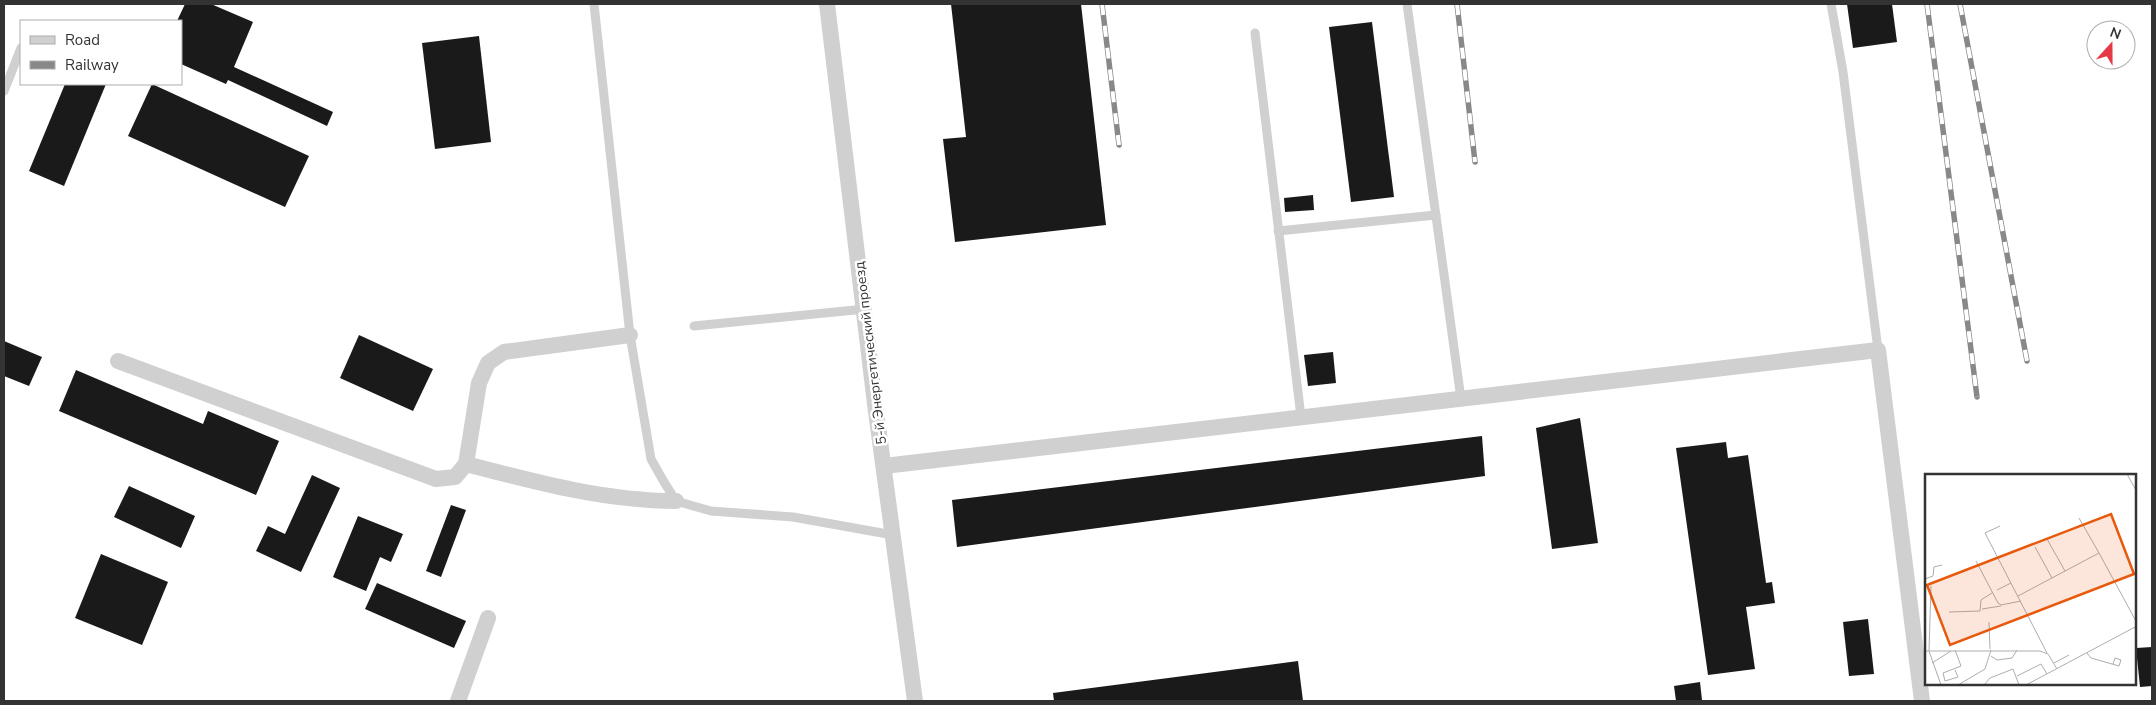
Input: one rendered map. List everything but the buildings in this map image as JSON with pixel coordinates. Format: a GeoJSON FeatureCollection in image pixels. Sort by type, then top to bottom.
{"type":"FeatureCollection","features":[{"type":"Feature","properties":{"kind":"street","name":"5-й Энергетический проезд"},"geometry":{"type":"LineString","coordinates":[[827,4],[915,701]]}},
{"type":"Feature","properties":{"kind":"street"},"geometry":{"type":"LineString","coordinates":[[118,361],[436,479],[455,476],[466,464],[479,383],[488,363],[504,352],[630,335]]}},
{"type":"Feature","properties":{"kind":"street"},"geometry":{"type":"LineString","coordinates":[[884,466],[1878,350],[1922,701]]}},
{"type":"Feature","properties":{"kind":"street"},"geometry":{"type":"LineString","coordinates":[[466,464],[551,487],[651,500],[676,501]]}},
{"type":"Feature","properties":{"kind":"street"},"geometry":{"type":"LineString","coordinates":[[458,701],[488,618]]}},
{"type":"Feature","properties":{"kind":"lane"},"geometry":{"type":"LineString","coordinates":[[594,4],[630,335],[651,459],[676,501],[711,511],[793,517],[893,535]]}},
{"type":"Feature","properties":{"kind":"lane"},"geometry":{"type":"LineString","coordinates":[[1406,4],[1461,399]]}},
{"type":"Feature","properties":{"kind":"lane"},"geometry":{"type":"LineString","coordinates":[[1831,4],[1843,72],[1878,350]]}},
{"type":"Feature","properties":{"kind":"lane"},"geometry":{"type":"LineString","coordinates":[[1255,33],[1301,417]]}},
{"type":"Feature","properties":{"kind":"lane"},"geometry":{"type":"LineString","coordinates":[[4,91],[20,51]]}},
{"type":"Feature","properties":{"kind":"lane"},"geometry":{"type":"LineString","coordinates":[[1278,231],[1436,215]]}},
{"type":"Feature","properties":{"kind":"lane"},"geometry":{"type":"LineString","coordinates":[[694,326],[865,309]]}},
{"type":"Feature","properties":{"kind":"railway"},"geometry":{"type":"LineString","coordinates":[[1102,4],[1119,145]]}},
{"type":"Feature","properties":{"kind":"railway"},"geometry":{"type":"LineString","coordinates":[[1457,4],[1475,162]]}},
{"type":"Feature","properties":{"kind":"railway"},"geometry":{"type":"LineString","coordinates":[[1927,4],[1977,397]]}},
{"type":"Feature","properties":{"kind":"railway"},"geometry":{"type":"LineString","coordinates":[[1960,4],[2027,361]]}}]}
